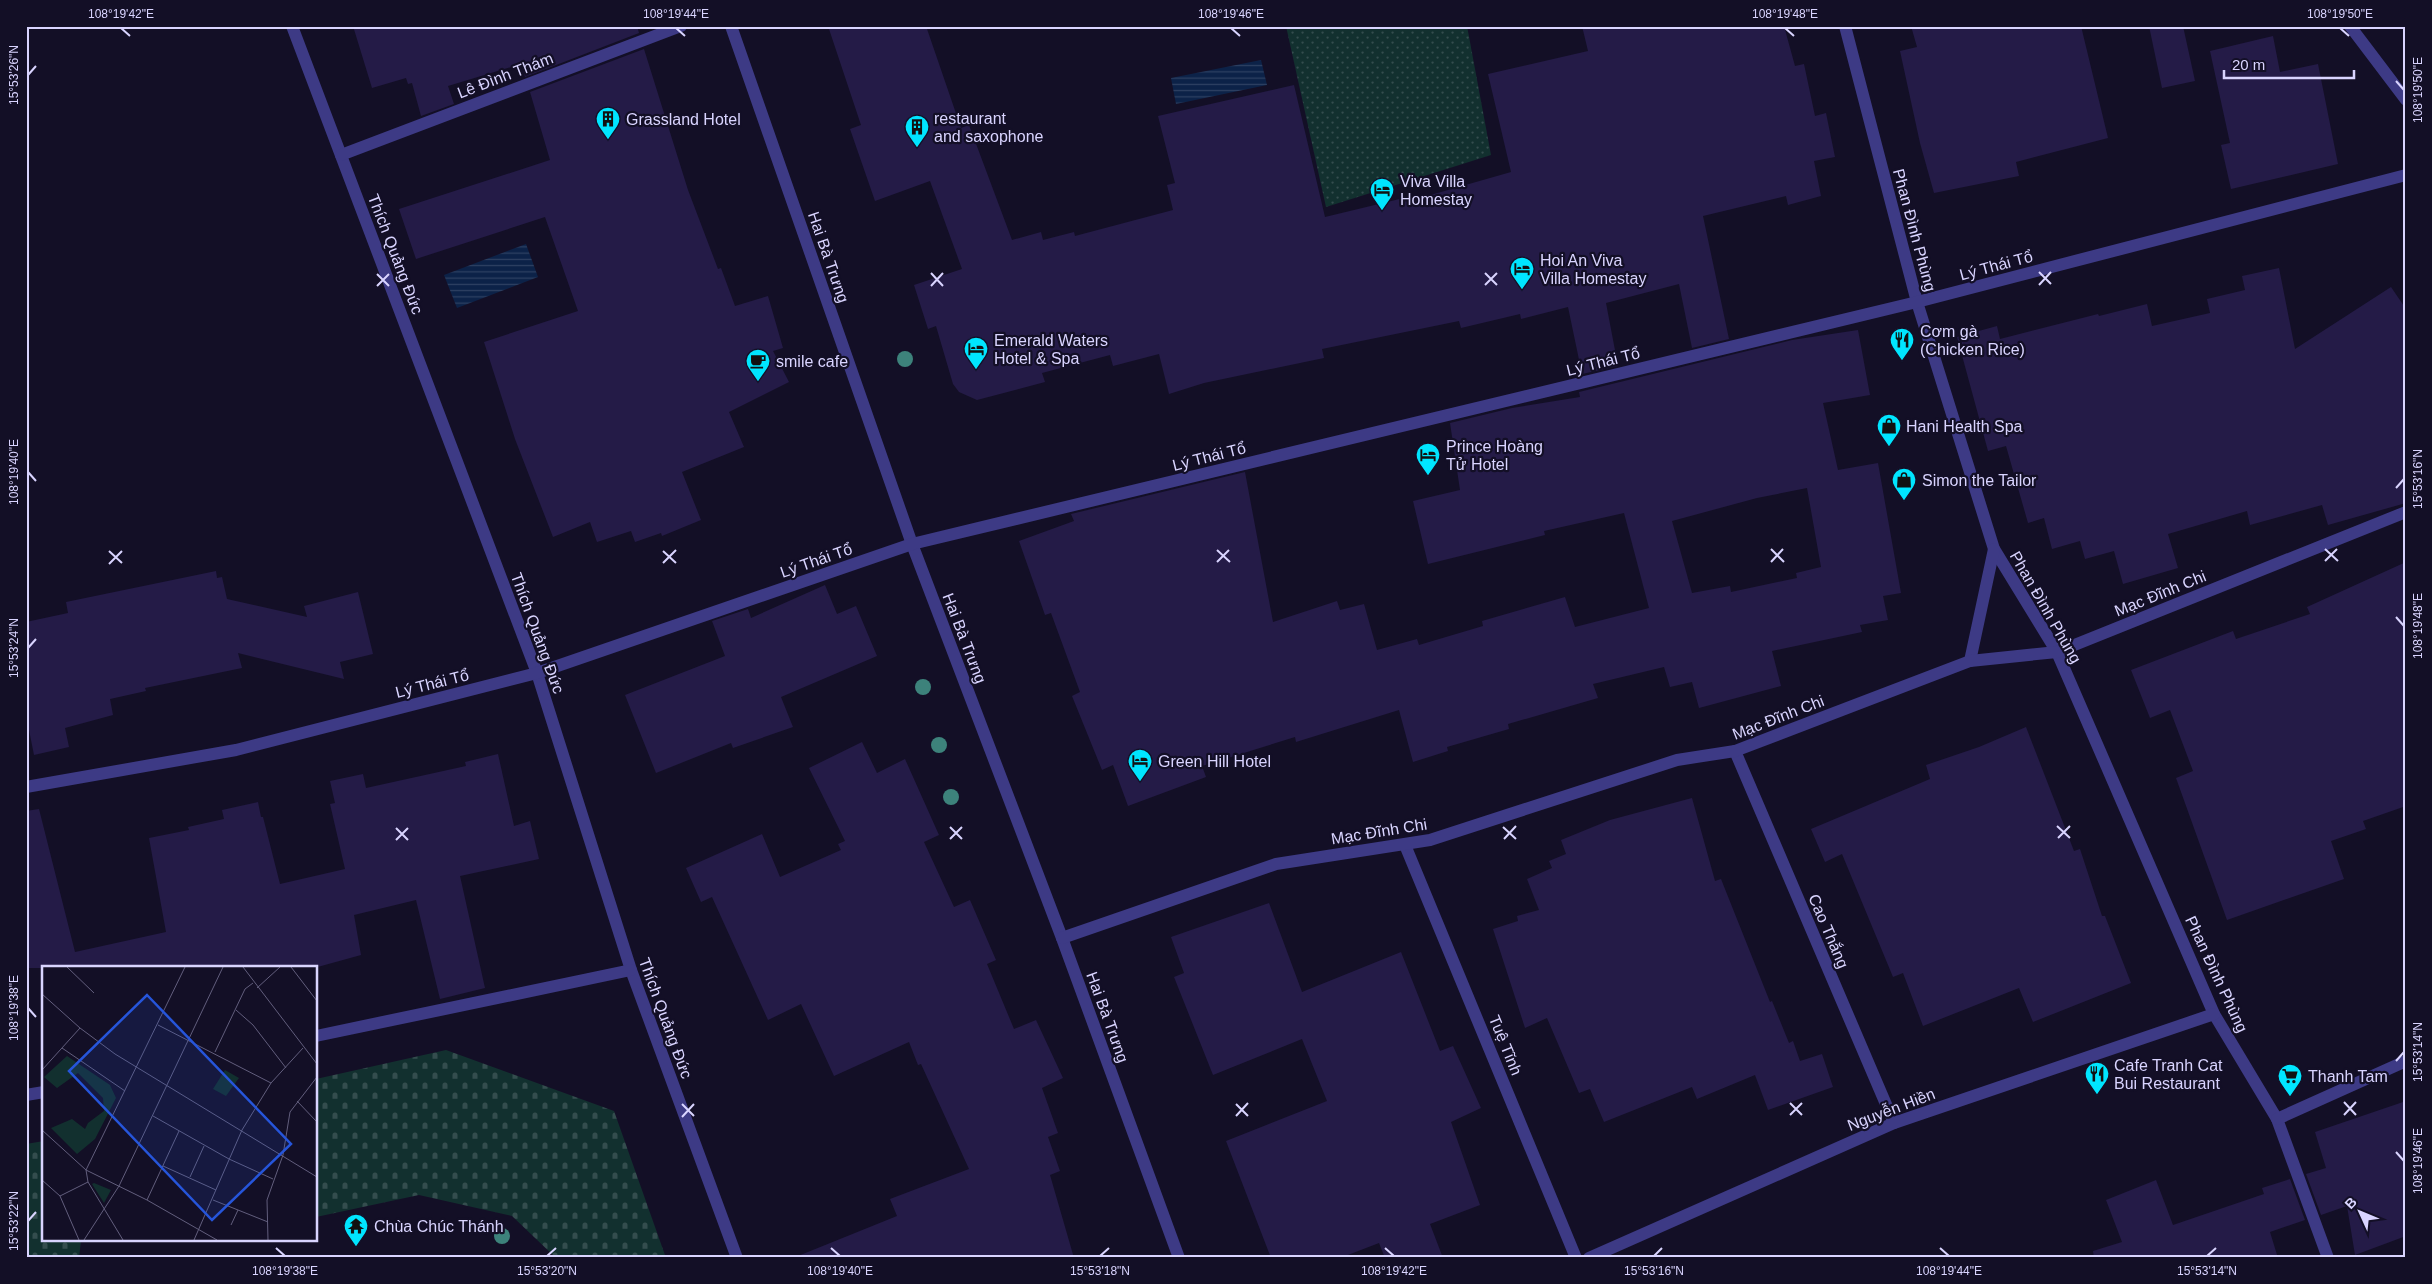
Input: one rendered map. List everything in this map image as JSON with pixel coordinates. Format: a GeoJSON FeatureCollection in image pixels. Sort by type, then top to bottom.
{"type":"FeatureCollection","features":[{"type":"Feature","properties":{"kind":"street","name":"Thích Quảng Đức"},"geometry":{"type":"LineString","coordinates":[[292,26],[537,673],[631,970],[737,1258]]}},
{"type":"Feature","properties":{"kind":"street","name":"Lê Đình Thám"},"geometry":{"type":"LineString","coordinates":[[341,155],[681,26]]}},
{"type":"Feature","properties":{"kind":"street","name":"Hai Bà Trưng"},"geometry":{"type":"LineString","coordinates":[[731,26],[912,544],[1062,938],[1179,1258]]}},
{"type":"Feature","properties":{"kind":"street","name":"Phan Đình Phùng"},"geometry":{"type":"LineString","coordinates":[[1846,26],[1917,302],[1994,549],[2057,652],[2214,1014],[2276,1119],[2328,1258]]}},
{"type":"Feature","properties":{"kind":"street"},"geometry":{"type":"LineString","coordinates":[[2350,26],[2406,100]]}},
{"type":"Feature","properties":{"kind":"street","name":"Lý Thái Tổ"},"geometry":{"type":"LineString","coordinates":[[26,787],[236,750],[537,673],[912,544],[1917,302],[2406,175]]}},
{"type":"Feature","properties":{"kind":"street","name":"Mạc Đĩnh Chi"},"geometry":{"type":"LineString","coordinates":[[1062,938],[1276,864],[1430,840],[1677,760],[1735,751],[1970,661],[2057,652],[2406,512]]}},
{"type":"Feature","properties":{"kind":"street"},"geometry":{"type":"LineString","coordinates":[[1970,661],[1994,549]]}},
{"type":"Feature","properties":{"kind":"street","name":"Cao Thắng"},"geometry":{"type":"LineString","coordinates":[[1735,751],[1894,1123]]}},
{"type":"Feature","properties":{"kind":"street","name":"Tuệ Tĩnh"},"geometry":{"type":"LineString","coordinates":[[1405,845],[1576,1258]]}},
{"type":"Feature","properties":{"kind":"street"},"geometry":{"type":"LineString","coordinates":[[318,1036],[631,970]]}},
{"type":"Feature","properties":{"kind":"street","name":"Nguyễn Hiền"},"geometry":{"type":"LineString","coordinates":[[1589,1258],[1894,1123],[2214,1014]]}},
{"type":"Feature","properties":{"kind":"street"},"geometry":{"type":"LineString","coordinates":[[2276,1119],[2406,1061]]}},
{"type":"Feature","properties":{"kind":"street"},"geometry":{"type":"LineString","coordinates":[[26,1095],[42,1092]]}},
{"type":"Feature","properties":{"kind":"green space"},"geometry":{"type":"Polygon","coordinates":[[[1286,26],[1467,26],[1491,155],[1326,207],[1286,26]]]}},
{"type":"Feature","properties":{"kind":"green space"},"geometry":{"type":"Polygon","coordinates":[[[446,1050],[614,1111],[666,1258],[556,1258],[512,1216],[419,1195],[318,1217],[318,1079],[446,1050]]]}},
{"type":"Feature","properties":{"kind":"green space"},"geometry":{"type":"Polygon","coordinates":[[[42,1141],[42,1242],[81,1242],[79,1258],[26,1258],[26,1144],[42,1141]]]}},
{"type":"Feature","properties":{"kind":"water"},"geometry":{"type":"Polygon","coordinates":[[[1261,60],[1267,85],[1176,104],[1171,78],[1261,60]]]}},
{"type":"Feature","properties":{"kind":"water"},"geometry":{"type":"Polygon","coordinates":[[[526,244],[538,277],[457,308],[444,275],[526,244]]]}},
{"type":"Feature","properties":{"kind":"building"},"geometry":{"type":"Polygon","coordinates":[[[353,26],[637,26],[639,33],[525,77],[521,64],[448,86],[454,104],[421,116],[412,83],[408,84],[406,78],[372,88],[353,26]]]}},
{"type":"Feature","properties":{"kind":"building"},"geometry":{"type":"Polygon","coordinates":[[[828,26],[926,26],[961,128],[969,125],[1012,240],[1041,232],[1043,240],[1074,232],[1075,236],[1173,210],[1167,185],[1175,183],[1158,116],[1294,85],[1325,217],[1412,196],[1413,200],[1511,172],[1488,74],[1588,51],[1582,26],[1784,26],[1795,66],[1804,64],[1815,116],[1826,113],[1835,157],[1814,161],[1821,196],[1788,205],[1786,196],[1703,216],[1729,339],[1692,348],[1679,284],[1606,303],[1618,366],[1582,374],[1568,307],[1521,319],[1520,314],[1461,328],[1459,321],[1322,349],[1324,358],[1204,383],[1169,394],[1159,354],[1113,366],[1110,355],[1042,373],[1045,382],[977,400],[959,392],[953,384],[936,326],[928,329],[914,285],[962,269],[930,181],[875,201],[850,129],[861,125],[828,26]]]}},
{"type":"Feature","properties":{"kind":"building"},"geometry":{"type":"Polygon","coordinates":[[[1911,26],[2081,26],[2108,138],[2016,162],[2019,176],[1934,193],[1920,143],[1900,51],[1917,47],[1911,26]]]}},
{"type":"Feature","properties":{"kind":"building"},"geometry":{"type":"Polygon","coordinates":[[[2149,26],[2183,26],[2195,81],[2162,88],[2149,26]]]}},
{"type":"Feature","properties":{"kind":"building"},"geometry":{"type":"Polygon","coordinates":[[[2273,36],[2280,72],[2318,64],[2338,164],[2231,189],[2221,145],[2230,143],[2210,51],[2273,36]]]}},
{"type":"Feature","properties":{"kind":"building"},"geometry":{"type":"Polygon","coordinates":[[[644,49],[688,190],[718,269],[721,268],[735,306],[768,296],[783,348],[773,351],[789,382],[729,412],[744,447],[682,472],[701,520],[662,536],[661,533],[635,542],[631,531],[597,542],[590,522],[553,537],[515,439],[484,342],[578,311],[545,217],[416,259],[399,209],[550,160],[530,92],[644,49]]]}},
{"type":"Feature","properties":{"kind":"building"},"geometry":{"type":"Polygon","coordinates":[[[2279,268],[2295,349],[2391,287],[2406,309],[2406,503],[2328,525],[2322,505],[2250,525],[2247,511],[2168,534],[2178,568],[2123,584],[2114,551],[2085,559],[2080,541],[2052,549],[2044,518],[2028,523],[2006,446],[1988,451],[1957,337],[1997,326],[2000,339],[2098,314],[2099,316],[2147,304],[2152,326],[2210,313],[2207,299],[2245,290],[2242,276],[2279,268]]]}},
{"type":"Feature","properties":{"kind":"building"},"geometry":{"type":"Polygon","coordinates":[[[1858,330],[1870,395],[1823,403],[1838,470],[1878,463],[1901,593],[1883,596],[1888,620],[1860,625],[1862,632],[1772,651],[1781,686],[1699,708],[1692,682],[1670,687],[1664,667],[1593,684],[1598,698],[1508,724],[1509,729],[1447,747],[1448,751],[1413,762],[1399,710],[1296,742],[1295,737],[1202,766],[1206,777],[1128,806],[1113,765],[1102,770],[1072,696],[1080,692],[1051,613],[1045,615],[1019,541],[1074,521],[1071,514],[1245,472],[1273,622],[1337,601],[1340,610],[1364,604],[1377,650],[1417,639],[1419,645],[1483,626],[1482,621],[1565,597],[1575,627],[1649,608],[1624,513],[1544,531],[1545,535],[1428,564],[1413,501],[1460,490],[1450,423],[1512,408],[1580,397],[1579,392],[1792,340],[1858,330]],[[1807,488],[1757,498],[1672,521],[1692,593],[1730,586],[1731,592],[1797,578],[1796,573],[1821,567],[1807,488]]]}},
{"type":"Feature","properties":{"kind":"building"},"geometry":{"type":"Polygon","coordinates":[[[2406,562],[2406,806],[2363,821],[2366,829],[2331,841],[2344,879],[2227,920],[2176,778],[2193,771],[2170,710],[2150,718],[2131,670],[2233,631],[2236,639],[2310,614],[2307,607],[2406,562]]]}},
{"type":"Feature","properties":{"kind":"building"},"geometry":{"type":"Polygon","coordinates":[[[216,571],[217,578],[222,577],[227,599],[307,617],[304,606],[358,592],[373,654],[340,662],[344,679],[238,653],[242,668],[145,688],[146,691],[110,699],[113,715],[65,728],[69,747],[34,755],[26,715],[26,622],[68,613],[66,602],[216,571]]]}},
{"type":"Feature","properties":{"kind":"building"},"geometry":{"type":"Polygon","coordinates":[[[825,585],[837,614],[856,606],[877,656],[781,697],[793,727],[733,748],[731,743],[656,773],[625,695],[725,656],[712,621],[748,609],[751,618],[825,585]]]}},
{"type":"Feature","properties":{"kind":"building"},"geometry":{"type":"Polygon","coordinates":[[[2026,727],[2074,851],[2080,849],[2102,916],[2105,916],[2131,983],[2033,1022],[2019,988],[1923,1026],[1903,973],[1893,977],[1842,854],[1825,862],[1811,829],[1930,779],[1926,765],[1979,747],[2026,727]]]}},
{"type":"Feature","properties":{"kind":"building"},"geometry":{"type":"Polygon","coordinates":[[[862,742],[877,773],[905,759],[939,835],[924,842],[954,907],[970,900],[996,960],[987,964],[1014,1029],[1036,1020],[1063,1078],[1042,1088],[1058,1133],[1048,1137],[1060,1171],[1050,1175],[1074,1258],[799,1258],[798,1256],[897,1216],[890,1199],[969,1169],[921,1064],[918,1065],[909,1042],[834,1076],[801,1004],[768,1020],[712,897],[701,902],[686,868],[762,834],[780,877],[841,850],[838,844],[845,841],[809,768],[862,742]]]}},
{"type":"Feature","properties":{"kind":"building"},"geometry":{"type":"Polygon","coordinates":[[[498,754],[514,826],[530,821],[539,859],[460,876],[485,988],[440,999],[416,900],[354,915],[361,955],[318,967],[42,966],[42,968],[26,968],[26,811],[39,809],[75,952],[166,932],[149,838],[189,830],[188,827],[224,819],[222,810],[258,802],[280,884],[345,869],[330,804],[335,803],[330,781],[363,774],[366,788],[466,766],[465,762],[498,754]]]}},
{"type":"Feature","properties":{"kind":"building"},"geometry":{"type":"Polygon","coordinates":[[[1692,798],[1715,881],[1721,879],[1770,1002],[1772,1001],[1789,1043],[1793,1041],[1800,1061],[1822,1054],[1833,1087],[1768,1110],[1755,1075],[1697,1099],[1692,1087],[1604,1122],[1590,1089],[1579,1093],[1547,1018],[1525,1028],[1493,929],[1518,921],[1517,916],[1539,910],[1527,879],[1552,868],[1549,861],[1566,854],[1561,840],[1610,820],[1692,798]]]}},
{"type":"Feature","properties":{"kind":"building"},"geometry":{"type":"Polygon","coordinates":[[[1269,903],[1302,992],[1401,952],[1440,1051],[1453,1046],[1481,1108],[1451,1122],[1480,1205],[1430,1224],[1443,1258],[1385,1258],[1379,1243],[1340,1258],[1271,1258],[1226,1141],[1327,1101],[1302,1039],[1213,1075],[1174,977],[1184,973],[1171,937],[1269,903]]]}},
{"type":"Feature","properties":{"kind":"building"},"geometry":{"type":"Polygon","coordinates":[[[2406,1101],[2406,1236],[2355,1255],[2347,1206],[2321,1215],[2306,1174],[2326,1168],[2315,1132],[2406,1101]]]}},
{"type":"Feature","properties":{"kind":"building"},"geometry":{"type":"Polygon","coordinates":[[[2290,1179],[2305,1220],[2270,1232],[2278,1258],[2094,1258],[2093,1251],[2122,1242],[2106,1200],[2156,1180],[2173,1225],[2264,1194],[2262,1188],[2290,1179]]]}},
{"type":"Feature","properties":{"kind":"place","name":"Grassland Hotel"},"geometry":{"type":"Point","coordinates":[608,140]}},
{"type":"Feature","properties":{"kind":"place","name":"restaurant and saxophone"},"geometry":{"type":"Point","coordinates":[917,148]}},
{"type":"Feature","properties":{"kind":"place","name":"Viva Villa Homestay"},"geometry":{"type":"Point","coordinates":[1382,211]}},
{"type":"Feature","properties":{"kind":"place","name":"Hoi An Viva Villa Homestay"},"geometry":{"type":"Point","coordinates":[1522,290]}},
{"type":"Feature","properties":{"kind":"place","name":"Cơm gà (Chicken Rice)"},"geometry":{"type":"Point","coordinates":[1902,361]}},
{"type":"Feature","properties":{"kind":"place","name":"Emerald Waters Hotel & Spa"},"geometry":{"type":"Point","coordinates":[976,370]}},
{"type":"Feature","properties":{"kind":"place","name":"smile cafe"},"geometry":{"type":"Point","coordinates":[758,382]}},
{"type":"Feature","properties":{"kind":"place","name":"Hani Health Spa"},"geometry":{"type":"Point","coordinates":[1889,447]}},
{"type":"Feature","properties":{"kind":"place","name":"Prince Hoàng Tử Hotel"},"geometry":{"type":"Point","coordinates":[1428,476]}},
{"type":"Feature","properties":{"kind":"place","name":"Simon the Tailor"},"geometry":{"type":"Point","coordinates":[1904,501]}},
{"type":"Feature","properties":{"kind":"place","name":"Green Hill Hotel"},"geometry":{"type":"Point","coordinates":[1140,782]}},
{"type":"Feature","properties":{"kind":"place","name":"Cafe Tranh Cat Bui Restaurant"},"geometry":{"type":"Point","coordinates":[2097,1095]}},
{"type":"Feature","properties":{"kind":"place","name":"Thanh Tam"},"geometry":{"type":"Point","coordinates":[2290,1097]}},
{"type":"Feature","properties":{"kind":"place","name":"Chùa Chúc Thánh"},"geometry":{"type":"Point","coordinates":[356,1247]}}]}
